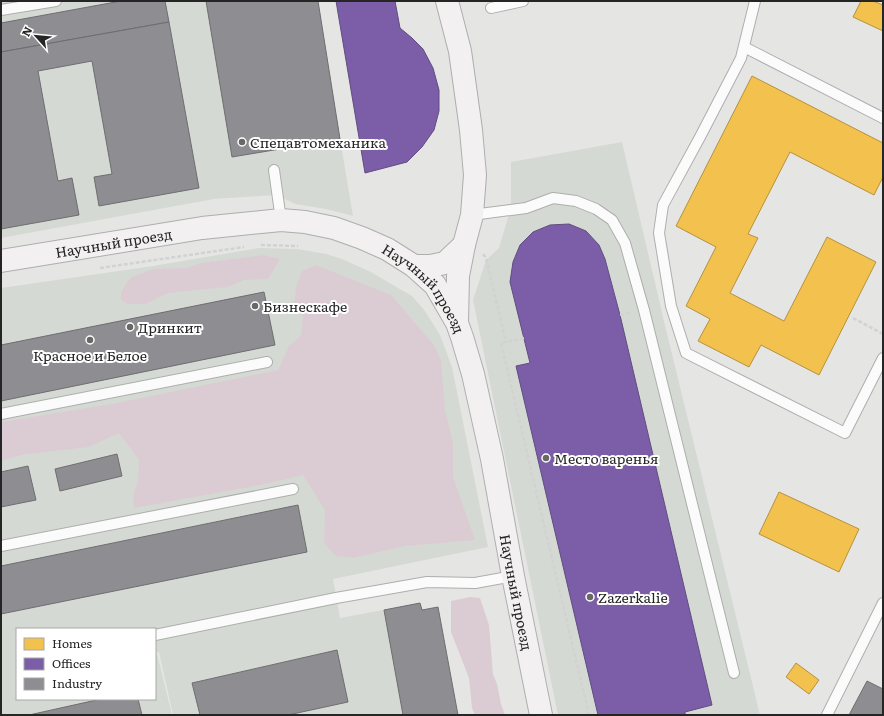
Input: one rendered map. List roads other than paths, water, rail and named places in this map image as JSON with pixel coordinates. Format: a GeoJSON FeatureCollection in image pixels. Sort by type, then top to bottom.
{"type":"FeatureCollection","features":[{"type":"Feature","properties":{"kind":"street"},"geometry":{"type":"LineString","coordinates":[[447,1],[460,51],[471,130],[475,175],[472,216],[458,276],[457,323]]}},
{"type":"Feature","properties":{"kind":"street","name":"Научный проезд"},"geometry":{"type":"LineString","coordinates":[[1,261],[202,228],[281,220],[305,222],[334,228],[387,249],[414,266],[435,285],[457,323],[473,374],[492,459],[513,576],[542,715]]}},
{"type":"Feature","properties":{"kind":"street"},"geometry":{"type":"LineString","coordinates":[[414,266],[430,266],[445,263],[465,242]]}},
{"type":"Feature","properties":{"kind":"lane"},"geometry":{"type":"LineString","coordinates":[[1,10],[56,1]]}},
{"type":"Feature","properties":{"kind":"lane"},"geometry":{"type":"LineString","coordinates":[[491,8],[523,1]]}},
{"type":"Feature","properties":{"kind":"lane"},"geometry":{"type":"LineString","coordinates":[[755,1],[741,58],[664,205],[659,233],[671,306],[686,354],[845,433],[883,358]]}},
{"type":"Feature","properties":{"kind":"lane"},"geometry":{"type":"LineString","coordinates":[[744,47],[883,118]]}},
{"type":"Feature","properties":{"kind":"lane"},"geometry":{"type":"LineString","coordinates":[[274,170],[281,220]]}},
{"type":"Feature","properties":{"kind":"lane"},"geometry":{"type":"LineString","coordinates":[[472,216],[526,208],[553,198],[576,201],[596,209],[612,220],[625,243],[644,310],[734,673]]}},
{"type":"Feature","properties":{"kind":"lane"},"geometry":{"type":"LineString","coordinates":[[1,414],[267,362]]}},
{"type":"Feature","properties":{"kind":"lane"},"geometry":{"type":"LineString","coordinates":[[1,546],[293,488]]}},
{"type":"Feature","properties":{"kind":"lane"},"geometry":{"type":"LineString","coordinates":[[156,635],[336,598],[427,582],[475,583],[513,576]]}},
{"type":"Feature","properties":{"kind":"lane"},"geometry":{"type":"LineString","coordinates":[[826,715],[883,603]]}},
{"type":"Feature","properties":{"kind":"place","name":"Спецавтомеханика"},"geometry":{"type":"Point","coordinates":[242,142]}},
{"type":"Feature","properties":{"kind":"place","name":"Бизнескафе"},"geometry":{"type":"Point","coordinates":[255,306]}},
{"type":"Feature","properties":{"kind":"place","name":"Дринкит"},"geometry":{"type":"Point","coordinates":[130,327]}},
{"type":"Feature","properties":{"kind":"place","name":"Красное и Белое"},"geometry":{"type":"Point","coordinates":[90,340]}},
{"type":"Feature","properties":{"kind":"place","name":"Место варенья"},"geometry":{"type":"Point","coordinates":[546,458]}},
{"type":"Feature","properties":{"kind":"place","name":"Zazerkalie"},"geometry":{"type":"Point","coordinates":[590,597]}}]}
